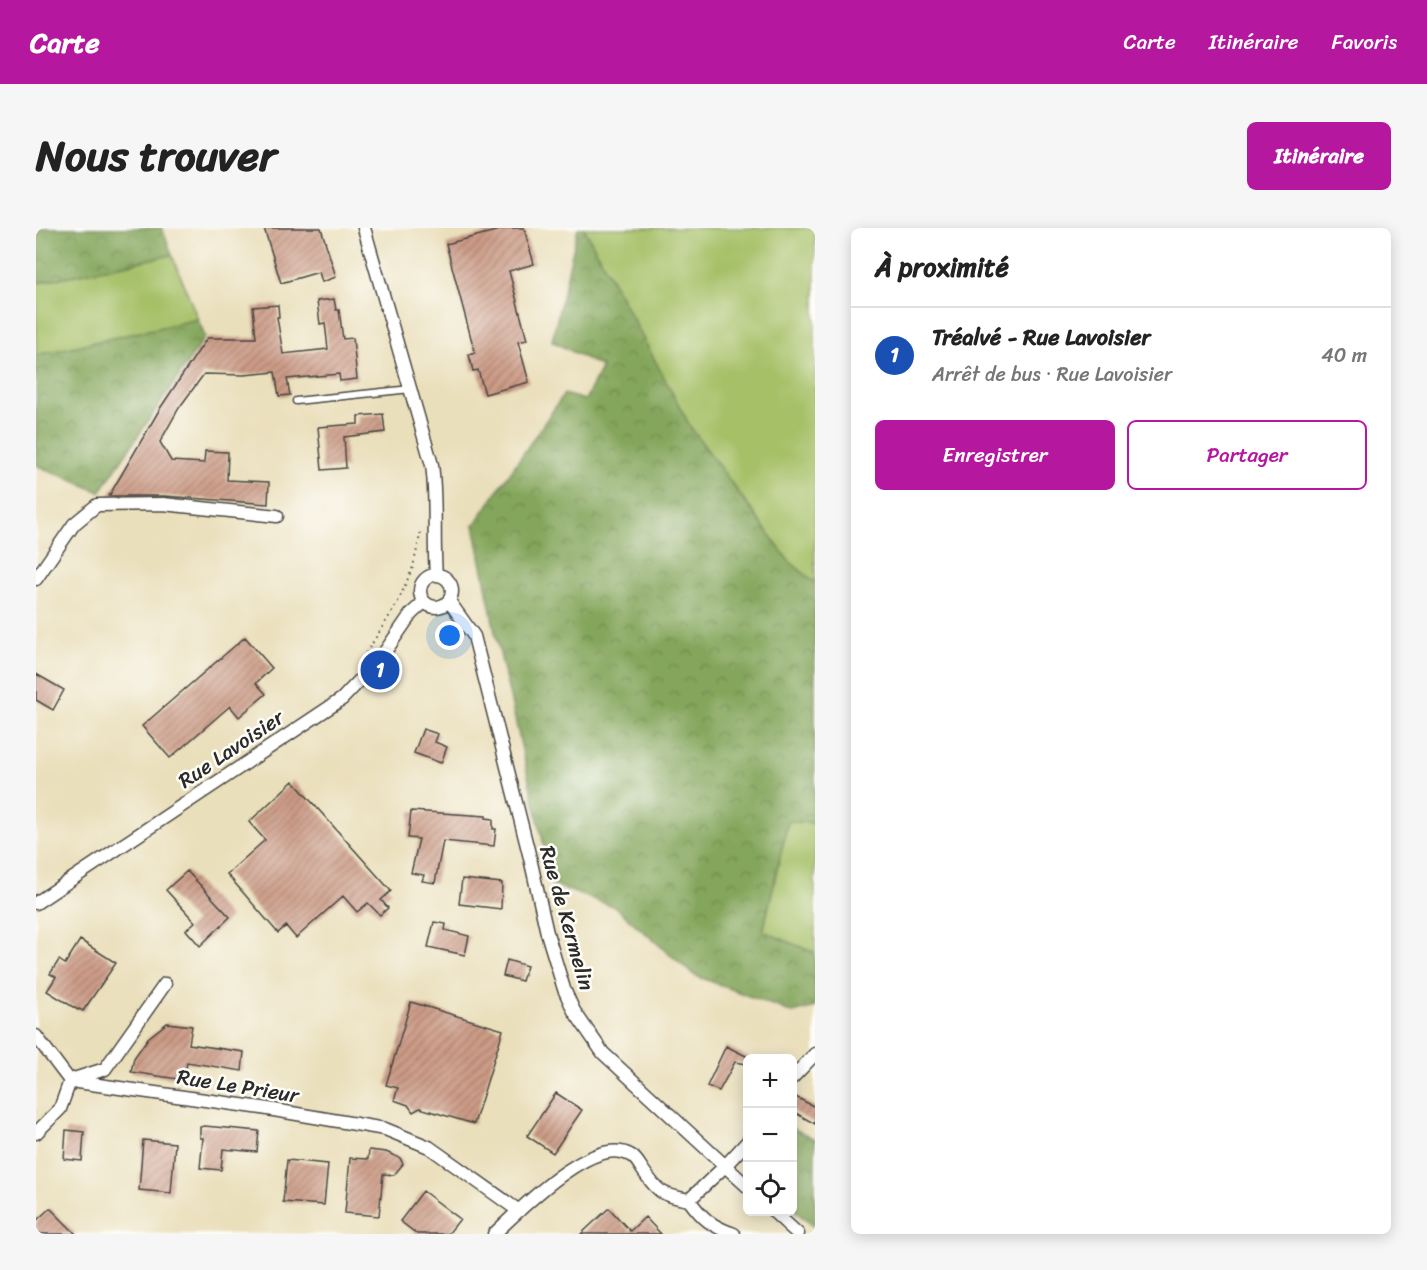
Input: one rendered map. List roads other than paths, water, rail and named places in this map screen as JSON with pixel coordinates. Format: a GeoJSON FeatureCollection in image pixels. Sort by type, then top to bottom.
{"type":"FeatureCollection","features":[{"type":"Feature","properties":{"kind":"street"},"geometry":{"type":"LineString","coordinates":[[364,228],[432,465],[435,485],[433,545],[436,575]]}},
{"type":"Feature","properties":{"kind":"street"},"geometry":{"type":"LineString","coordinates":[[36,579],[74,524],[97,505],[163,504],[276,516]]}},
{"type":"Feature","properties":{"kind":"street"},"geometry":{"type":"LineString","coordinates":[[436,575],[446,578],[450,583],[452,594],[449,601],[435,607],[424,602],[421,597],[421,586],[426,578],[436,575]]}},
{"type":"Feature","properties":{"kind":"street","name":"Rue de Kermelin"},"geometry":{"type":"LineString","coordinates":[[449,601],[474,636],[547,933],[564,989],[574,1011],[603,1053],[743,1183]]}},
{"type":"Feature","properties":{"kind":"street","name":"Rue Lavoisier"},"geometry":{"type":"LineString","coordinates":[[36,903],[342,699],[374,665],[411,614],[424,602]]}},
{"type":"Feature","properties":{"kind":"street"},"geometry":{"type":"LineString","coordinates":[[70,1081],[105,1069],[165,984]]}},
{"type":"Feature","properties":{"kind":"street"},"geometry":{"type":"LineString","coordinates":[[36,1036],[70,1081]]}},
{"type":"Feature","properties":{"kind":"street"},"geometry":{"type":"LineString","coordinates":[[797,1073],[815,1054]]}},
{"type":"Feature","properties":{"kind":"street"},"geometry":{"type":"LineString","coordinates":[[36,1133],[60,1109],[70,1081]]}},
{"type":"Feature","properties":{"kind":"street","name":"Rue Le Prieur"},"geometry":{"type":"LineString","coordinates":[[70,1081],[262,1108],[386,1129],[429,1146],[519,1211]]}},
{"type":"Feature","properties":{"kind":"street"},"geometry":{"type":"LineString","coordinates":[[689,1200],[743,1146]]}},
{"type":"Feature","properties":{"kind":"street"},"geometry":{"type":"LineString","coordinates":[[494,1234],[569,1168],[601,1153],[616,1151],[630,1155],[638,1161],[656,1188],[669,1197],[689,1200],[702,1218],[734,1234]]}},
{"type":"Feature","properties":{"kind":"street"},"geometry":{"type":"LineString","coordinates":[[778,1216],[798,1234]]}},
{"type":"Feature","properties":{"kind":"lane"},"geometry":{"type":"LineString","coordinates":[[296,401],[412,389]]}},
{"type":"Feature","properties":{"kind":"place","name":"Tréalvé - Rue Lavoisier"},"geometry":{"type":"Point","coordinates":[380,670]}}]}
